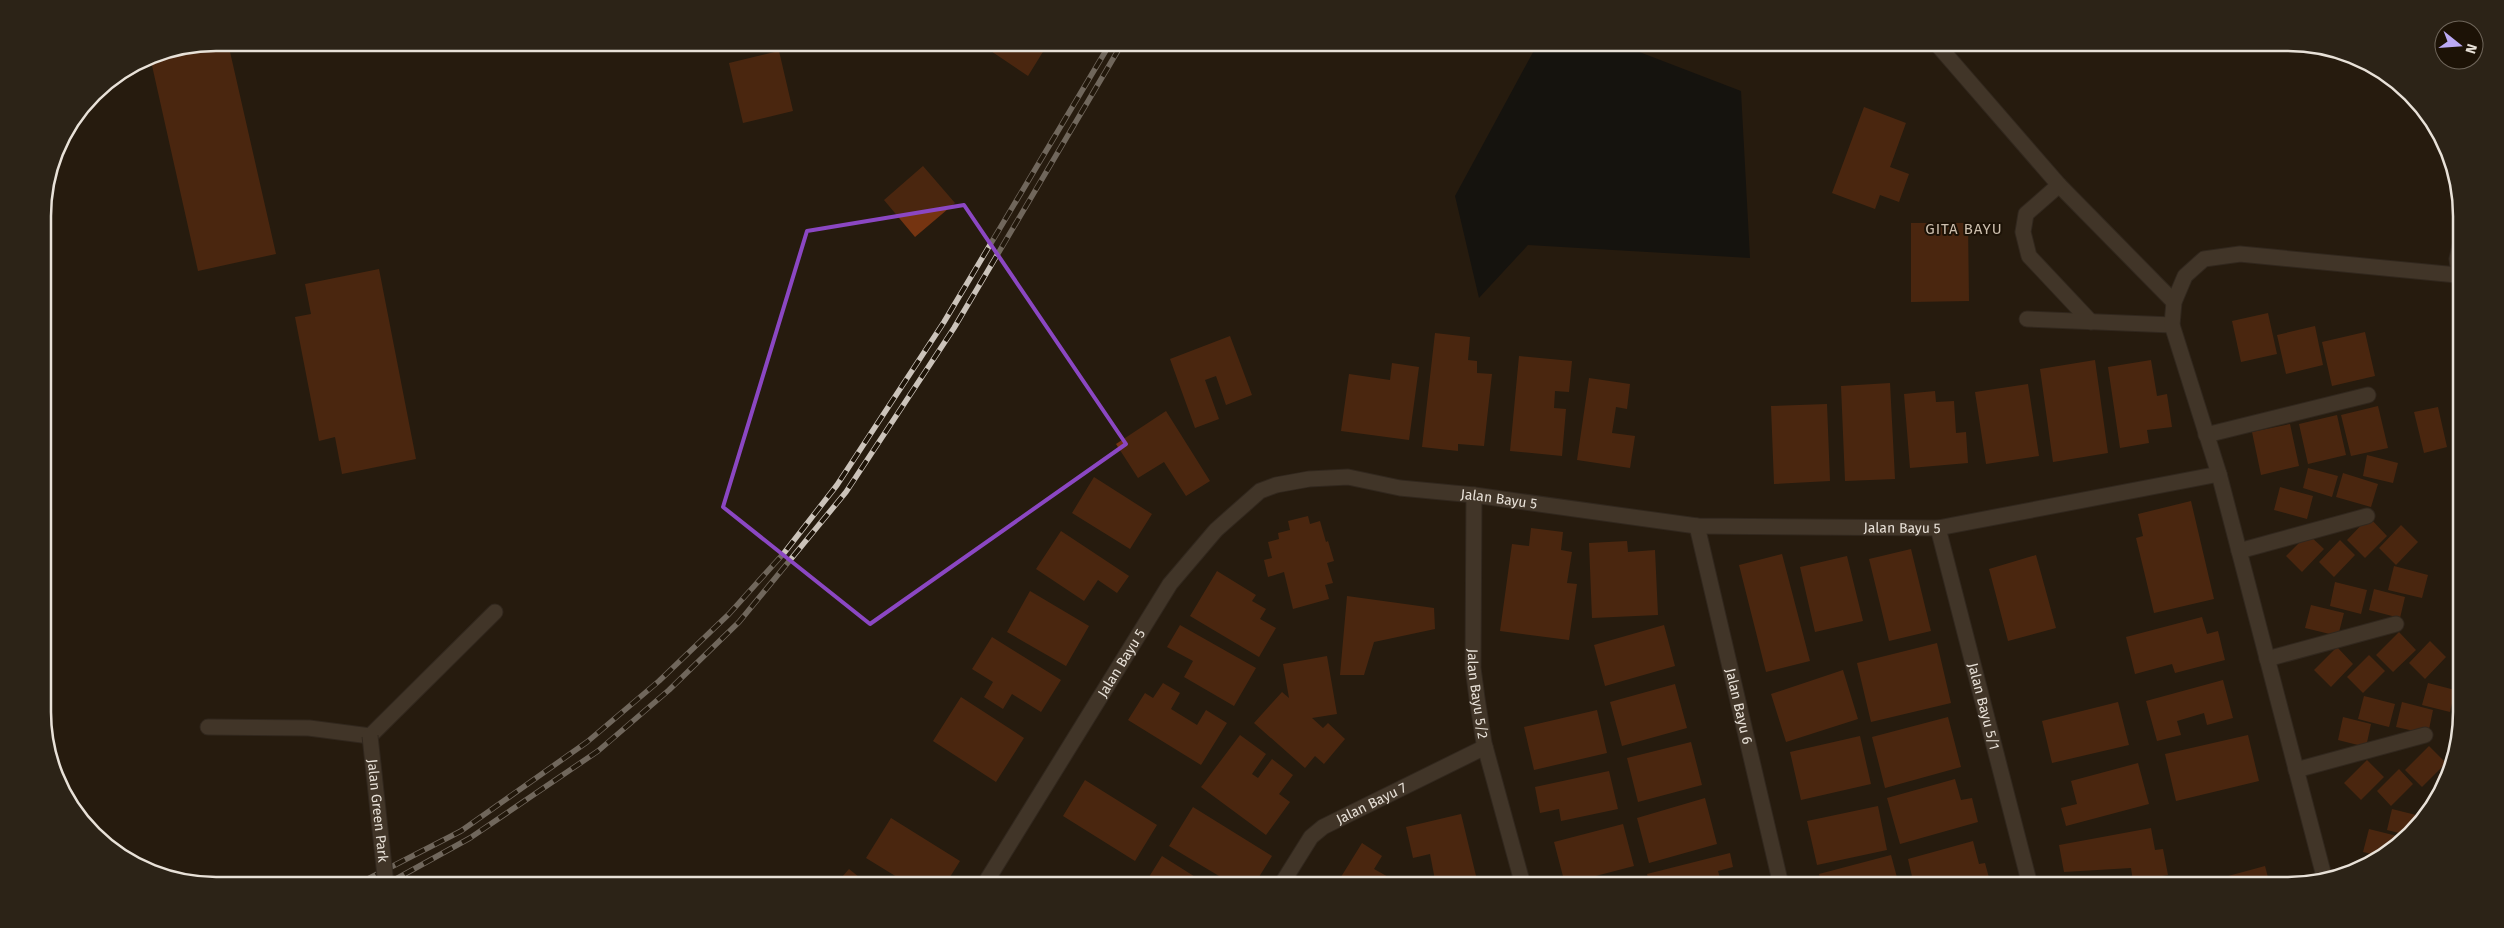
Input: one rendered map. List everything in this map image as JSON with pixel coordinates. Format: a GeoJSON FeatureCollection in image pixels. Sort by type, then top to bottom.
{"type":"FeatureCollection","features":[{"type":"Feature","properties":{"kind":"street"},"geometry":{"type":"LineString","coordinates":[[1943,51],[2059,184],[2174,302]]}},
{"type":"Feature","properties":{"kind":"street"},"geometry":{"type":"LineString","coordinates":[[2059,184],[2026,214],[2023,232],[2029,256],[2091,322]]}},
{"type":"Feature","properties":{"kind":"street"},"geometry":{"type":"LineString","coordinates":[[2323,873],[2219,474],[2172,325],[2174,302],[2185,276],[2204,259],[2240,254],[2453,278]]}},
{"type":"Feature","properties":{"kind":"street"},"geometry":{"type":"LineString","coordinates":[[2027,319],[2172,325]]}},
{"type":"Feature","properties":{"kind":"street"},"geometry":{"type":"LineString","coordinates":[[2206,434],[2368,395]]}},
{"type":"Feature","properties":{"kind":"street","name":"Jalan Bayu 5"},"geometry":{"type":"LineString","coordinates":[[989,877],[1170,584],[1216,530],[1260,491],[1276,485],[1309,479],[1348,477],[1400,488],[1474,495],[1697,526],[1938,528],[2219,474]]}},
{"type":"Feature","properties":{"kind":"street","name":"Jalan Bayu 5/2"},"geometry":{"type":"LineString","coordinates":[[1474,495],[1473,668],[1485,747],[1521,876]]}},
{"type":"Feature","properties":{"kind":"street"},"geometry":{"type":"LineString","coordinates":[[2239,551],[2367,516]]}},
{"type":"Feature","properties":{"kind":"street","name":"Jalan Bayu 6"},"geometry":{"type":"LineString","coordinates":[[1697,526],[1779,876]]}},
{"type":"Feature","properties":{"kind":"street","name":"Jalan Bayu 5/1"},"geometry":{"type":"LineString","coordinates":[[1938,528],[2028,876]]}},
{"type":"Feature","properties":{"kind":"street"},"geometry":{"type":"LineString","coordinates":[[208,727],[309,728],[370,736],[494,612]]}},
{"type":"Feature","properties":{"kind":"street"},"geometry":{"type":"LineString","coordinates":[[2267,659],[2396,624]]}},
{"type":"Feature","properties":{"kind":"street"},"geometry":{"type":"LineString","coordinates":[[2296,770],[2425,735]]}},
{"type":"Feature","properties":{"kind":"street","name":"Jalan Green Park"},"geometry":{"type":"LineString","coordinates":[[370,736],[385,877]]}},
{"type":"Feature","properties":{"kind":"street","name":"Jalan Bayu 7"},"geometry":{"type":"LineString","coordinates":[[1286,876],[1311,837],[1323,826],[1485,747]]}},
{"type":"Feature","properties":{"kind":"highlighted area"},"geometry":{"type":"Polygon","coordinates":[[[964,205],[1126,444],[870,624],[723,507],[807,231],[964,205]]]}},
{"type":"Feature","properties":{"kind":"shaded area"},"geometry":{"type":"Polygon","coordinates":[[[1533,51],[1638,51],[1741,91],[1750,258],[1528,245],[1479,298],[1455,196],[1533,51]]]}},
{"type":"Feature","properties":{"kind":"building"},"geometry":{"type":"Polygon","coordinates":[[[230,52],[276,254],[198,271],[152,65],[184,54],[230,52]]]}},
{"type":"Feature","properties":{"kind":"building"},"geometry":{"type":"Polygon","coordinates":[[[779,52],[793,111],[743,123],[729,63],[779,52]]]}},
{"type":"Feature","properties":{"kind":"building"},"geometry":{"type":"Polygon","coordinates":[[[992,52],[1043,52],[1028,76],[992,52]]]}},
{"type":"Feature","properties":{"kind":"building"},"geometry":{"type":"Polygon","coordinates":[[[1864,107],[1906,123],[1890,167],[1909,174],[1899,202],[1880,195],[1875,209],[1832,193],[1864,107]]]}},
{"type":"Feature","properties":{"kind":"building"},"geometry":{"type":"Polygon","coordinates":[[[923,166],[955,203],[915,237],[884,200],[923,166]]]}},
{"type":"Feature","properties":{"kind":"building"},"geometry":{"type":"Polygon","coordinates":[[[1911,223],[1968,223],[1969,301],[1911,302],[1911,223]]]}},
{"type":"Feature","properties":{"kind":"building"},"geometry":{"type":"Polygon","coordinates":[[[379,269],[416,459],[342,474],[335,437],[319,441],[295,317],[311,314],[305,284],[379,269]]]}},
{"type":"Feature","properties":{"kind":"building"},"geometry":{"type":"Polygon","coordinates":[[[2268,313],[2277,354],[2241,362],[2232,321],[2268,313]]]}},
{"type":"Feature","properties":{"kind":"building"},"geometry":{"type":"Polygon","coordinates":[[[2315,326],[2323,365],[2286,374],[2277,335],[2315,326]]]}},
{"type":"Feature","properties":{"kind":"building"},"geometry":{"type":"Polygon","coordinates":[[[2365,332],[2375,376],[2332,386],[2322,342],[2365,332]]]}},
{"type":"Feature","properties":{"kind":"building"},"geometry":{"type":"Polygon","coordinates":[[[1435,333],[1470,337],[1468,360],[1477,361],[1477,373],[1492,374],[1484,446],[1458,444],[1458,451],[1422,447],[1435,333]]]}},
{"type":"Feature","properties":{"kind":"building"},"geometry":{"type":"Polygon","coordinates":[[[1230,336],[1252,395],[1226,405],[1216,376],[1205,380],[1219,419],[1195,428],[1170,359],[1230,336]]]}},
{"type":"Feature","properties":{"kind":"building"},"geometry":{"type":"Polygon","coordinates":[[[1519,356],[1572,361],[1569,392],[1555,391],[1554,408],[1566,409],[1562,456],[1510,451],[1519,356]]]}},
{"type":"Feature","properties":{"kind":"building"},"geometry":{"type":"Polygon","coordinates":[[[2095,360],[2108,453],[2053,462],[2040,369],[2095,360]]]}},
{"type":"Feature","properties":{"kind":"building"},"geometry":{"type":"Polygon","coordinates":[[[2151,360],[2157,396],[2167,394],[2172,427],[2147,430],[2149,443],[2120,448],[2108,367],[2151,360]]]}},
{"type":"Feature","properties":{"kind":"building"},"geometry":{"type":"Polygon","coordinates":[[[1392,363],[1419,367],[1409,440],[1341,431],[1349,374],[1390,380],[1392,363]]]}},
{"type":"Feature","properties":{"kind":"building"},"geometry":{"type":"Polygon","coordinates":[[[1589,378],[1630,384],[1627,409],[1616,407],[1612,433],[1635,436],[1630,468],[1577,460],[1589,378]]]}},
{"type":"Feature","properties":{"kind":"building"},"geometry":{"type":"Polygon","coordinates":[[[1890,383],[1895,479],[1845,481],[1841,386],[1890,383]]]}},
{"type":"Feature","properties":{"kind":"building"},"geometry":{"type":"Polygon","coordinates":[[[2028,384],[2039,456],[1986,464],[1975,392],[2028,384]]]}},
{"type":"Feature","properties":{"kind":"building"},"geometry":{"type":"Polygon","coordinates":[[[1935,391],[1936,402],[1954,401],[1956,433],[1966,432],[1968,463],[1910,468],[1904,394],[1935,391]]]}},
{"type":"Feature","properties":{"kind":"building"},"geometry":{"type":"Polygon","coordinates":[[[1827,404],[1830,481],[1774,484],[1771,406],[1827,404]]]}},
{"type":"Feature","properties":{"kind":"building"},"geometry":{"type":"Polygon","coordinates":[[[2378,406],[2388,448],[2351,456],[2341,415],[2378,406]]]}},
{"type":"Feature","properties":{"kind":"building"},"geometry":{"type":"Polygon","coordinates":[[[2438,407],[2447,447],[2424,453],[2414,412],[2438,407]]]}},
{"type":"Feature","properties":{"kind":"building"},"geometry":{"type":"Polygon","coordinates":[[[1166,411],[1210,481],[1186,496],[1164,462],[1138,478],[1116,444],[1166,411]]]}},
{"type":"Feature","properties":{"kind":"building"},"geometry":{"type":"Polygon","coordinates":[[[2337,415],[2346,455],[2308,464],[2299,424],[2337,415]]]}},
{"type":"Feature","properties":{"kind":"building"},"geometry":{"type":"Polygon","coordinates":[[[2290,424],[2299,466],[2261,475],[2252,432],[2290,424]]]}},
{"type":"Feature","properties":{"kind":"building"},"geometry":{"type":"Polygon","coordinates":[[[2367,455],[2398,463],[2393,483],[2363,476],[2367,455]]]}},
{"type":"Feature","properties":{"kind":"building"},"geometry":{"type":"Polygon","coordinates":[[[2308,468],[2338,476],[2332,497],[2303,488],[2308,468]]]}},
{"type":"Feature","properties":{"kind":"building"},"geometry":{"type":"Polygon","coordinates":[[[2343,473],[2378,484],[2371,507],[2336,497],[2343,473]]]}},
{"type":"Feature","properties":{"kind":"building"},"geometry":{"type":"Polygon","coordinates":[[[1094,477],[1152,514],[1130,549],[1072,513],[1094,477]]]}},
{"type":"Feature","properties":{"kind":"building"},"geometry":{"type":"Polygon","coordinates":[[[2280,487],[2313,496],[2307,519],[2274,510],[2280,487]]]}},
{"type":"Feature","properties":{"kind":"building"},"geometry":{"type":"Polygon","coordinates":[[[2191,501],[2214,599],[2154,613],[2136,538],[2143,536],[2138,514],[2191,501]]]}},
{"type":"Feature","properties":{"kind":"building"},"geometry":{"type":"Polygon","coordinates":[[[1308,516],[1310,524],[1320,521],[1326,542],[1328,541],[1334,561],[1327,563],[1333,583],[1325,585],[1329,599],[1293,609],[1284,572],[1268,577],[1264,560],[1272,558],[1268,542],[1279,539],[1278,533],[1290,530],[1288,521],[1308,516]]]}},
{"type":"Feature","properties":{"kind":"building"},"geometry":{"type":"Polygon","coordinates":[[[2369,517],[2387,536],[2365,558],[2347,540],[2369,517]]]}},
{"type":"Feature","properties":{"kind":"building"},"geometry":{"type":"Polygon","coordinates":[[[2401,525],[2418,542],[2396,565],[2379,548],[2401,525]]]}},
{"type":"Feature","properties":{"kind":"building"},"geometry":{"type":"Polygon","coordinates":[[[1531,528],[1563,532],[1561,550],[1572,552],[1567,583],[1577,584],[1569,640],[1500,631],[1512,544],[1529,546],[1531,528]]]}},
{"type":"Feature","properties":{"kind":"building"},"geometry":{"type":"Polygon","coordinates":[[[1061,531],[1129,576],[1117,593],[1098,580],[1084,601],[1036,569],[1061,531]]]}},
{"type":"Feature","properties":{"kind":"building"},"geometry":{"type":"Polygon","coordinates":[[[2308,534],[2324,549],[2302,572],[2286,556],[2308,534]]]}},
{"type":"Feature","properties":{"kind":"building"},"geometry":{"type":"Polygon","coordinates":[[[2340,540],[2355,555],[2334,577],[2319,562],[2340,540]]]}},
{"type":"Feature","properties":{"kind":"building"},"geometry":{"type":"Polygon","coordinates":[[[1627,541],[1628,552],[1655,550],[1658,615],[1592,618],[1589,543],[1627,541]]]}},
{"type":"Feature","properties":{"kind":"building"},"geometry":{"type":"Polygon","coordinates":[[[1911,549],[1931,631],[1889,641],[1869,559],[1911,549]]]}},
{"type":"Feature","properties":{"kind":"building"},"geometry":{"type":"Polygon","coordinates":[[[1782,554],[1810,661],[1766,672],[1739,565],[1782,554]]]}},
{"type":"Feature","properties":{"kind":"building"},"geometry":{"type":"Polygon","coordinates":[[[2036,555],[2056,628],[2008,641],[1989,569],[2036,555]]]}},
{"type":"Feature","properties":{"kind":"building"},"geometry":{"type":"Polygon","coordinates":[[[1847,556],[1863,621],[1815,632],[1800,567],[1847,556]]]}},
{"type":"Feature","properties":{"kind":"building"},"geometry":{"type":"Polygon","coordinates":[[[2394,566],[2428,575],[2422,598],[2388,590],[2394,566]]]}},
{"type":"Feature","properties":{"kind":"building"},"geometry":{"type":"Polygon","coordinates":[[[1217,571],[1256,595],[1252,601],[1266,609],[1260,619],[1276,628],[1259,657],[1190,616],[1217,571]]]}},
{"type":"Feature","properties":{"kind":"building"},"geometry":{"type":"Polygon","coordinates":[[[2335,582],[2367,590],[2361,614],[2330,606],[2335,582]]]}},
{"type":"Feature","properties":{"kind":"building"},"geometry":{"type":"Polygon","coordinates":[[[2374,589],[2405,597],[2400,618],[2369,610],[2374,589]]]}},
{"type":"Feature","properties":{"kind":"building"},"geometry":{"type":"Polygon","coordinates":[[[1030,591],[1089,626],[1066,666],[1007,632],[1030,591]]]}},
{"type":"Feature","properties":{"kind":"building"},"geometry":{"type":"Polygon","coordinates":[[[1347,596],[1434,608],[1435,629],[1374,642],[1364,675],[1340,675],[1347,596]]]}},
{"type":"Feature","properties":{"kind":"building"},"geometry":{"type":"Polygon","coordinates":[[[2311,605],[2344,613],[2338,636],[2305,628],[2311,605]]]}},
{"type":"Feature","properties":{"kind":"building"},"geometry":{"type":"Polygon","coordinates":[[[2202,617],[2207,634],[2218,631],[2225,660],[2175,673],[2172,664],[2135,674],[2126,637],[2202,617]]]}},
{"type":"Feature","properties":{"kind":"building"},"geometry":{"type":"Polygon","coordinates":[[[1180,625],[1256,668],[1234,706],[1184,677],[1193,661],[1167,647],[1180,625]]]}},
{"type":"Feature","properties":{"kind":"building"},"geometry":{"type":"Polygon","coordinates":[[[1664,625],[1675,666],[1605,686],[1594,645],[1664,625]]]}},
{"type":"Feature","properties":{"kind":"building"},"geometry":{"type":"Polygon","coordinates":[[[2399,632],[2416,650],[2393,672],[2376,655],[2399,632]]]}},
{"type":"Feature","properties":{"kind":"building"},"geometry":{"type":"Polygon","coordinates":[[[992,637],[1061,680],[1041,712],[1012,694],[1003,709],[984,697],[993,682],[972,669],[992,637]]]}},
{"type":"Feature","properties":{"kind":"building"},"geometry":{"type":"Polygon","coordinates":[[[2430,641],[2446,657],[2425,679],[2409,663],[2430,641]]]}},
{"type":"Feature","properties":{"kind":"building"},"geometry":{"type":"Polygon","coordinates":[[[1937,643],[1951,703],[1871,722],[1857,663],[1937,643]]]}},
{"type":"Feature","properties":{"kind":"building"},"geometry":{"type":"Polygon","coordinates":[[[2337,647],[2353,664],[2331,687],[2314,670],[2337,647]]]}},
{"type":"Feature","properties":{"kind":"building"},"geometry":{"type":"Polygon","coordinates":[[[2369,655],[2385,671],[2363,693],[2347,677],[2369,655]]]}},
{"type":"Feature","properties":{"kind":"building"},"geometry":{"type":"Polygon","coordinates":[[[1327,656],[1337,714],[1312,718],[1323,728],[1328,723],[1345,739],[1324,764],[1315,756],[1305,768],[1254,723],[1282,692],[1289,698],[1283,664],[1327,656]]]}},
{"type":"Feature","properties":{"kind":"building"},"geometry":{"type":"Polygon","coordinates":[[[1843,670],[1858,719],[1786,742],[1771,694],[1843,670]]]}},
{"type":"Feature","properties":{"kind":"building"},"geometry":{"type":"Polygon","coordinates":[[[2223,680],[2233,718],[2207,725],[2204,713],[2177,721],[2181,735],[2157,741],[2146,701],[2223,680]]]}},
{"type":"Feature","properties":{"kind":"building"},"geometry":{"type":"Polygon","coordinates":[[[1163,683],[1180,693],[1171,709],[1197,725],[1206,710],[1227,723],[1201,765],[1128,720],[1145,693],[1153,698],[1163,683]]]}},
{"type":"Feature","properties":{"kind":"building"},"geometry":{"type":"Polygon","coordinates":[[[2428,683],[2453,689],[2450,712],[2422,705],[2428,683]]]}},
{"type":"Feature","properties":{"kind":"building"},"geometry":{"type":"Polygon","coordinates":[[[1675,684],[1687,728],[1622,746],[1610,702],[1675,684]]]}},
{"type":"Feature","properties":{"kind":"building"},"geometry":{"type":"Polygon","coordinates":[[[2364,696],[2395,704],[2389,727],[2358,719],[2364,696]]]}},
{"type":"Feature","properties":{"kind":"building"},"geometry":{"type":"Polygon","coordinates":[[[961,697],[1024,738],[996,782],[933,741],[961,697]]]}},
{"type":"Feature","properties":{"kind":"building"},"geometry":{"type":"Polygon","coordinates":[[[2118,702],[2129,745],[2052,763],[2042,721],[2118,702]]]}},
{"type":"Feature","properties":{"kind":"building"},"geometry":{"type":"Polygon","coordinates":[[[2402,702],[2433,710],[2428,734],[2396,727],[2402,702]]]}},
{"type":"Feature","properties":{"kind":"building"},"geometry":{"type":"Polygon","coordinates":[[[1597,710],[1607,753],[1534,770],[1524,727],[1597,710]]]}},
{"type":"Feature","properties":{"kind":"building"},"geometry":{"type":"Polygon","coordinates":[[[1948,717],[1961,767],[1885,788],[1872,737],[1948,717]]]}},
{"type":"Feature","properties":{"kind":"building"},"geometry":{"type":"Polygon","coordinates":[[[2343,717],[2371,724],[2366,747],[2338,740],[2343,717]]]}},
{"type":"Feature","properties":{"kind":"building"},"geometry":{"type":"Polygon","coordinates":[[[1240,735],[1266,754],[1252,774],[1258,778],[1272,759],[1293,775],[1279,794],[1290,802],[1266,835],[1201,787],[1240,735]]]}},
{"type":"Feature","properties":{"kind":"building"},"geometry":{"type":"Polygon","coordinates":[[[2248,735],[2259,781],[2176,801],[2165,754],[2248,735]]]}},
{"type":"Feature","properties":{"kind":"building"},"geometry":{"type":"Polygon","coordinates":[[[1860,736],[1871,784],[1801,800],[1790,752],[1860,736]]]}},
{"type":"Feature","properties":{"kind":"building"},"geometry":{"type":"Polygon","coordinates":[[[1691,742],[1702,785],[1638,802],[1627,758],[1691,742]]]}},
{"type":"Feature","properties":{"kind":"building"},"geometry":{"type":"Polygon","coordinates":[[[2429,746],[2445,762],[2422,787],[2405,770],[2429,746]]]}},
{"type":"Feature","properties":{"kind":"building"},"geometry":{"type":"Polygon","coordinates":[[[2367,760],[2384,777],[2361,800],[2344,783],[2367,760]]]}},
{"type":"Feature","properties":{"kind":"building"},"geometry":{"type":"Polygon","coordinates":[[[2138,763],[2149,804],[2066,826],[2061,808],[2077,804],[2071,781],[2138,763]]]}},
{"type":"Feature","properties":{"kind":"building"},"geometry":{"type":"Polygon","coordinates":[[[2399,769],[2413,784],[2391,806],[2377,791],[2399,769]]]}},
{"type":"Feature","properties":{"kind":"building"},"geometry":{"type":"Polygon","coordinates":[[[1609,771],[1618,809],[1561,821],[1559,809],[1540,813],[1535,787],[1609,771]]]}},
{"type":"Feature","properties":{"kind":"building"},"geometry":{"type":"Polygon","coordinates":[[[1955,779],[1961,800],[1972,798],[1978,822],[1900,844],[1887,798],[1955,779]]]}},
{"type":"Feature","properties":{"kind":"building"},"geometry":{"type":"Polygon","coordinates":[[[1085,780],[1157,825],[1135,861],[1063,816],[1085,780]]]}},
{"type":"Feature","properties":{"kind":"building"},"geometry":{"type":"Polygon","coordinates":[[[1705,798],[1717,844],[1649,863],[1637,818],[1705,798]]]}},
{"type":"Feature","properties":{"kind":"building"},"geometry":{"type":"Polygon","coordinates":[[[1878,806],[1887,850],[1817,865],[1807,821],[1878,806]]]}},
{"type":"Feature","properties":{"kind":"building"},"geometry":{"type":"Polygon","coordinates":[[[1193,807],[1272,856],[1259,876],[1220,877],[1169,846],[1193,807]]]}},
{"type":"Feature","properties":{"kind":"building"},"geometry":{"type":"Polygon","coordinates":[[[2392,809],[2416,815],[2399,833],[2387,830],[2392,809]]]}},
{"type":"Feature","properties":{"kind":"building"},"geometry":{"type":"Polygon","coordinates":[[[1461,814],[1476,876],[1434,876],[1430,854],[1413,858],[1406,827],[1461,814]]]}},
{"type":"Feature","properties":{"kind":"building"},"geometry":{"type":"Polygon","coordinates":[[[891,818],[960,861],[950,877],[896,877],[866,858],[891,818]]]}},
{"type":"Feature","properties":{"kind":"building"},"geometry":{"type":"Polygon","coordinates":[[[1623,824],[1634,866],[1594,876],[1563,876],[1554,842],[1623,824]]]}},
{"type":"Feature","properties":{"kind":"building"},"geometry":{"type":"Polygon","coordinates":[[[2151,828],[2155,850],[2163,849],[2168,875],[2132,876],[2131,868],[2064,872],[2059,845],[2151,828]]]}},
{"type":"Feature","properties":{"kind":"building"},"geometry":{"type":"Polygon","coordinates":[[[2369,829],[2396,836],[2372,854],[2363,852],[2369,829]]]}},
{"type":"Feature","properties":{"kind":"building"},"geometry":{"type":"Polygon","coordinates":[[[1973,841],[1979,864],[1985,863],[1989,876],[1912,876],[1908,859],[1973,841]]]}},
{"type":"Feature","properties":{"kind":"building"},"geometry":{"type":"Polygon","coordinates":[[[1362,843],[1382,856],[1374,869],[1387,876],[1341,876],[1362,843]]]}},
{"type":"Feature","properties":{"kind":"building"},"geometry":{"type":"Polygon","coordinates":[[[1730,853],[1733,867],[1718,871],[1720,876],[1648,876],[1647,874],[1730,853]]]}},
{"type":"Feature","properties":{"kind":"building"},"geometry":{"type":"Polygon","coordinates":[[[1891,855],[1897,876],[1820,876],[1819,874],[1891,855]]]}},
{"type":"Feature","properties":{"kind":"building"},"geometry":{"type":"Polygon","coordinates":[[[1162,856],[1195,877],[1149,877],[1162,856]]]}},
{"type":"Feature","properties":{"kind":"building"},"geometry":{"type":"Polygon","coordinates":[[[2265,866],[2268,876],[2228,876],[2265,866]]]}},
{"type":"Feature","properties":{"kind":"building"},"geometry":{"type":"Polygon","coordinates":[[[849,869],[859,877],[842,877],[849,869]]]}},
{"type":"Feature","properties":{"kind":"railway"},"geometry":{"type":"LineString","coordinates":[[372,877],[461,831],[587,742],[659,681],[729,614],[784,553],[837,485],[944,322],[1105,52]]}},
{"type":"Feature","properties":{"kind":"railway"},"geometry":{"type":"LineString","coordinates":[[400,877],[470,838],[598,751],[669,690],[739,622],[846,492],[954,328],[1117,52]]}},
{"type":"Feature","properties":{"kind":"district","name":"GITA BAYU"},"geometry":{"type":"Point","coordinates":[1964,229]}}]}
